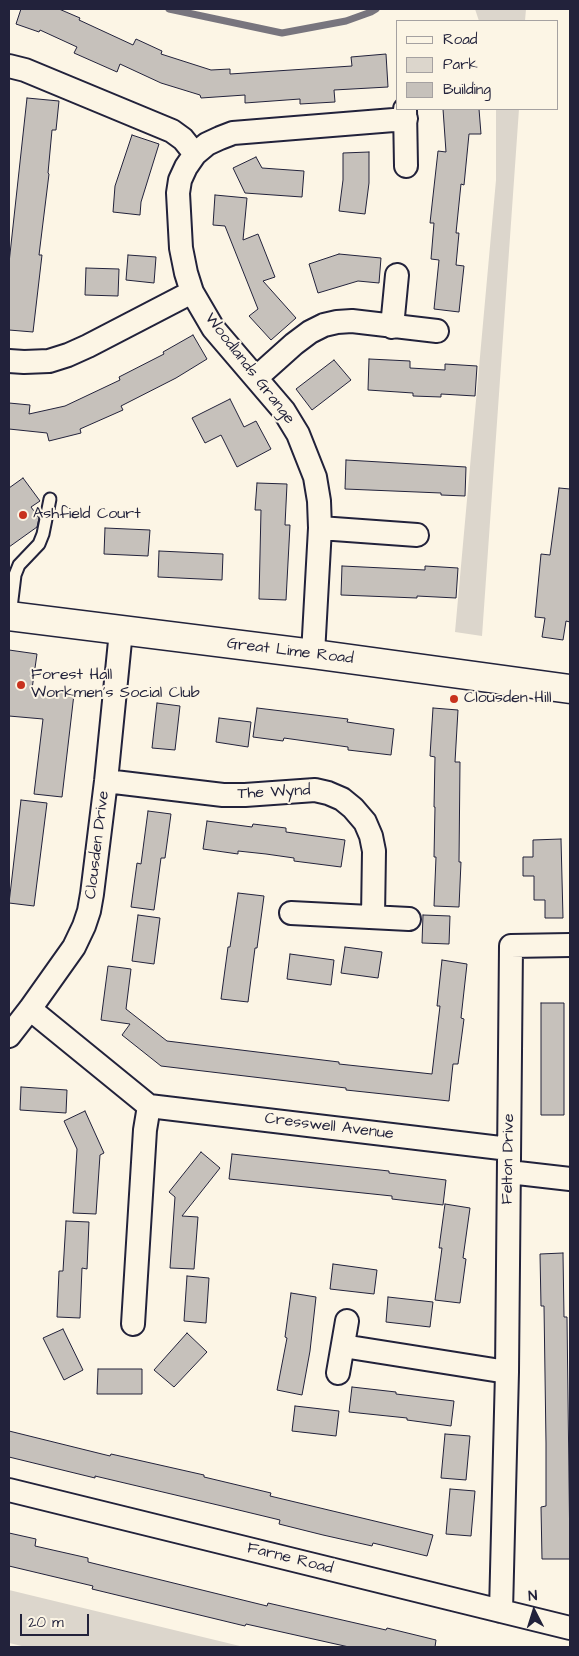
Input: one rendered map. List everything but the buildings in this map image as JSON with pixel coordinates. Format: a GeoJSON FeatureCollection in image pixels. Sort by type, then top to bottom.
{"type":"FeatureCollection","features":[{"type":"Feature","properties":{"kind":"main road","name":"Great Lime Road"},"geometry":{"type":"LineString","coordinates":[[10,616],[570,689]]}},
{"type":"Feature","properties":{"kind":"street"},"geometry":{"type":"LineString","coordinates":[[9,66],[25,70],[172,131],[183,139],[196,154]]}},
{"type":"Feature","properties":{"kind":"street","name":"Woodlands Grange"},"geometry":{"type":"LineString","coordinates":[[313,654],[320,528],[319,501],[315,477],[298,434],[284,411],[213,328],[192,292],[181,248],[178,192],[180,180],[186,166],[207,144],[233,134],[405,114],[406,166]]}},
{"type":"Feature","properties":{"kind":"street"},"geometry":{"type":"LineString","coordinates":[[392,327],[397,275]]}},
{"type":"Feature","properties":{"kind":"street"},"geometry":{"type":"LineString","coordinates":[[9,361],[49,361],[68,355],[192,292]]}},
{"type":"Feature","properties":{"kind":"street"},"geometry":{"type":"LineString","coordinates":[[256,378],[294,344],[310,332],[324,325],[352,321],[437,331]]}},
{"type":"Feature","properties":{"kind":"street"},"geometry":{"type":"LineString","coordinates":[[320,528],[417,535]]}},
{"type":"Feature","properties":{"kind":"street","name":"Clousden Drive"},"geometry":{"type":"LineString","coordinates":[[9,1036],[74,947],[89,911],[106,781],[121,631]]}},
{"type":"Feature","properties":{"kind":"street","name":"The Wynd"},"geometry":{"type":"LineString","coordinates":[[106,781],[223,795],[315,790],[328,793],[342,800],[353,808],[365,822],[371,836],[374,851],[373,917]]}},
{"type":"Feature","properties":{"kind":"street"},"geometry":{"type":"LineString","coordinates":[[291,913],[409,919]]}},
{"type":"Feature","properties":{"kind":"street","name":"Felton Drive"},"geometry":{"type":"LineString","coordinates":[[501,1611],[512,946],[570,945]]}},
{"type":"Feature","properties":{"kind":"street"},"geometry":{"type":"LineString","coordinates":[[30,1009],[149,1106],[145,1130],[133,1324]]}},
{"type":"Feature","properties":{"kind":"street","name":"Cresswell Avenue"},"geometry":{"type":"LineString","coordinates":[[149,1106],[509,1149]]}},
{"type":"Feature","properties":{"kind":"street"},"geometry":{"type":"LineString","coordinates":[[509,1172],[570,1179]]}},
{"type":"Feature","properties":{"kind":"street"},"geometry":{"type":"LineString","coordinates":[[338,1373],[347,1320]]}},
{"type":"Feature","properties":{"kind":"street"},"geometry":{"type":"LineString","coordinates":[[343,1346],[506,1372]]}},
{"type":"Feature","properties":{"kind":"street","name":"Farne Road"},"geometry":{"type":"LineString","coordinates":[[9,1490],[570,1628]]}},
{"type":"Feature","properties":{"kind":"lane"},"geometry":{"type":"LineString","coordinates":[[10,616],[15,575],[19,565],[39,544],[43,534],[50,499]]}},
{"type":"Feature","properties":{"kind":"green space"},"geometry":{"type":"Polygon","coordinates":[[[475,9],[526,9],[525,20],[479,20],[475,9]]]}},
{"type":"Feature","properties":{"kind":"green space"},"geometry":{"type":"Polygon","coordinates":[[[496,110],[519,110],[482,636],[455,632],[496,180],[496,110]]]}},
{"type":"Feature","properties":{"kind":"green space"},"geometry":{"type":"Polygon","coordinates":[[[9,1590],[244,1647],[26,1647],[9,1643],[9,1590]]]}},
{"type":"Feature","properties":{"kind":"waterway"},"geometry":{"type":"LineString","coordinates":[[169,9],[282,33],[346,21],[376,9]]}},
{"type":"Feature","properties":{"kind":"place","name":"Ashfield Court"},"geometry":{"type":"Point","coordinates":[23,515]}},
{"type":"Feature","properties":{"kind":"place","name":"Forest Hall Workmen's Social Club"},"geometry":{"type":"Point","coordinates":[21,685]}},
{"type":"Feature","properties":{"kind":"place","name":"Clousden Hill"},"geometry":{"type":"Point","coordinates":[454,699]}}]}
